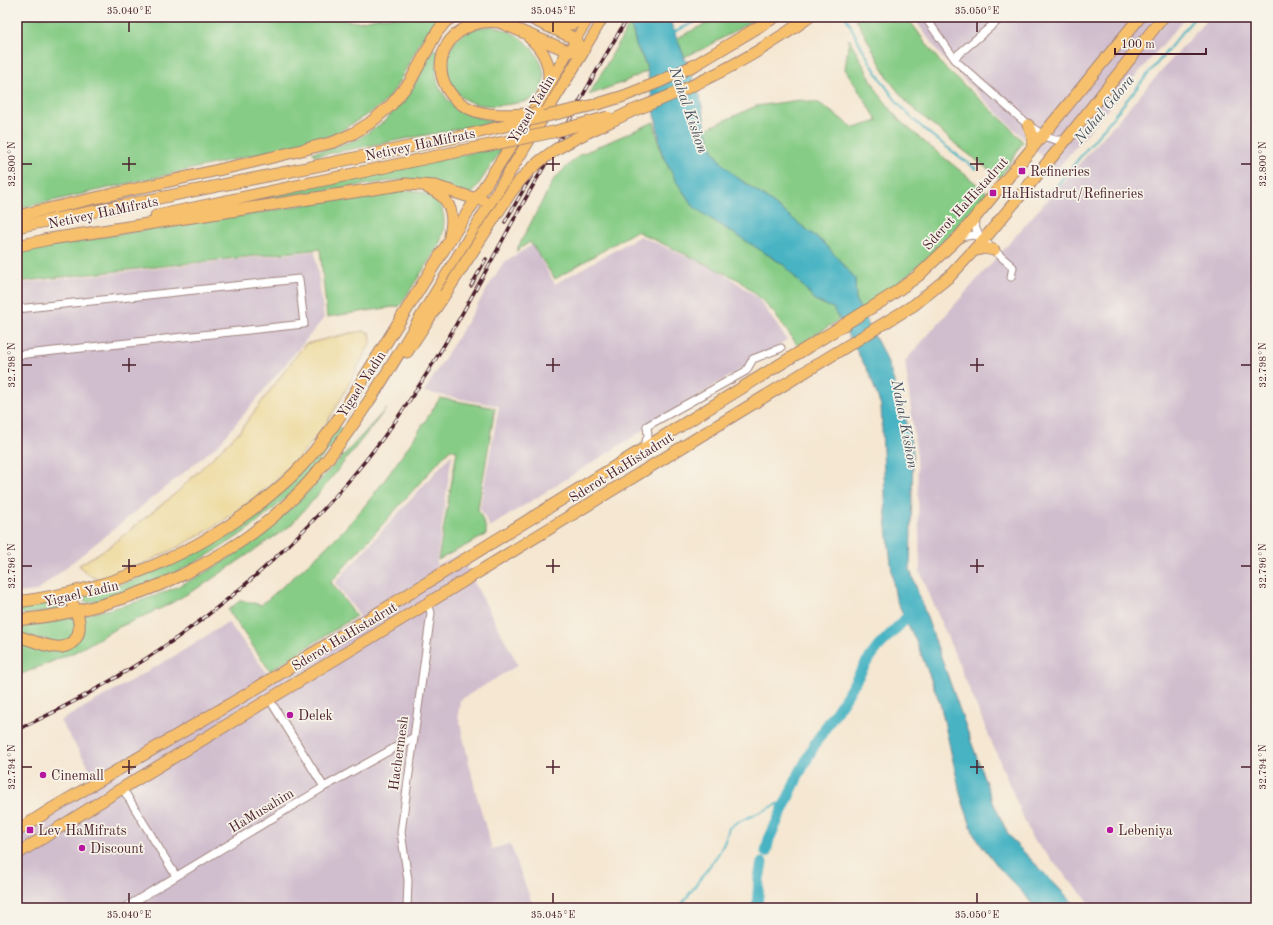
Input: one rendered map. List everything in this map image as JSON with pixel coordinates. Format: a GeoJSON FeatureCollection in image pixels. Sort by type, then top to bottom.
{"type":"FeatureCollection","features":[{"type":"Feature","properties":{"kind":"highway"},"geometry":{"type":"LineString","coordinates":[[17,217],[254,162],[334,142],[352,134],[370,123],[391,106],[410,82],[437,32],[452,17]]}},
{"type":"Feature","properties":{"kind":"highway"},"geometry":{"type":"LineString","coordinates":[[528,17],[576,39],[583,52]]}},
{"type":"Feature","properties":{"kind":"highway"},"geometry":{"type":"LineString","coordinates":[[550,26],[572,24],[588,17]]}},
{"type":"Feature","properties":{"kind":"highway","name":"Netivey HaMifrats"},"geometry":{"type":"LineString","coordinates":[[17,227],[458,137],[566,112],[618,98],[652,85],[695,65],[775,17]]}},
{"type":"Feature","properties":{"kind":"highway","name":"Netivey HaMifrats"},"geometry":{"type":"LineString","coordinates":[[17,246],[552,132],[632,111],[671,96],[707,79],[735,64],[792,29],[808,17]]}},
{"type":"Feature","properties":{"kind":"highway","name":"Sderot HaHistadrut"},"geometry":{"type":"LineString","coordinates":[[17,831],[53,808],[247,694],[887,298],[918,276],[959,236],[1140,17]]}},
{"type":"Feature","properties":{"kind":"highway","name":"Sderot HaHistadrut"},"geometry":{"type":"LineString","coordinates":[[17,854],[914,305],[950,276],[973,252],[1066,140],[1163,17]]}},
{"type":"Feature","properties":{"kind":"highway"},"geometry":{"type":"LineString","coordinates":[[566,112],[496,115],[464,106],[455,100],[441,77],[440,64],[443,52],[450,40],[458,32],[468,26],[480,22],[490,21],[499,22],[514,27],[568,51],[583,52]]}},
{"type":"Feature","properties":{"kind":"highway"},"geometry":{"type":"LineString","coordinates":[[514,27],[540,47],[545,56],[550,74],[548,88]]}},
{"type":"Feature","properties":{"kind":"highway","name":"Yigael Yadin"},"geometry":{"type":"LineString","coordinates":[[17,602],[64,594],[115,581],[149,569],[172,558],[232,524],[292,477],[318,446],[340,416],[448,242],[548,88],[568,51]]}},
{"type":"Feature","properties":{"kind":"highway","name":"Yigael Yadin"},"geometry":{"type":"LineString","coordinates":[[17,620],[33,619],[77,611],[121,599],[156,586],[222,553],[254,532],[272,518],[314,476],[363,410],[583,52]]}},
{"type":"Feature","properties":{"kind":"highway"},"geometry":{"type":"LineString","coordinates":[[363,410],[417,339],[518,182],[546,155],[569,141],[632,111]]}},
{"type":"Feature","properties":{"kind":"highway"},"geometry":{"type":"LineString","coordinates":[[1028,125],[1032,131],[1032,149]]}},
{"type":"Feature","properties":{"kind":"highway"},"geometry":{"type":"LineString","coordinates":[[17,217],[230,183]]}},
{"type":"Feature","properties":{"kind":"highway"},"geometry":{"type":"LineString","coordinates":[[44,240],[390,185],[418,184],[435,186],[476,200],[493,200]]}},
{"type":"Feature","properties":{"kind":"highway"},"geometry":{"type":"LineString","coordinates":[[418,184],[436,192],[450,207],[452,222],[448,242]]}},
{"type":"Feature","properties":{"kind":"highway"},"geometry":{"type":"LineString","coordinates":[[973,252],[984,248],[994,250]]}},
{"type":"Feature","properties":{"kind":"highway"},"geometry":{"type":"LineString","coordinates":[[17,636],[57,648],[67,646],[75,640],[79,631],[77,611],[73,603],[64,594]]}},
{"type":"Feature","properties":{"kind":"main road","name":"Yigael Yadin"},"geometry":{"type":"LineString","coordinates":[[568,51],[588,17]]}},
{"type":"Feature","properties":{"kind":"main road","name":"Yigael Yadin"},"geometry":{"type":"LineString","coordinates":[[583,52],[604,17]]}},
{"type":"Feature","properties":{"kind":"street"},"geometry":{"type":"LineString","coordinates":[[926,17],[954,58],[1028,125],[1042,129],[1056,140],[1066,140]]}},
{"type":"Feature","properties":{"kind":"street"},"geometry":{"type":"LineString","coordinates":[[954,58],[1002,17]]}},
{"type":"Feature","properties":{"kind":"street"},"geometry":{"type":"LineString","coordinates":[[976,216],[976,228],[983,240]]}},
{"type":"Feature","properties":{"kind":"street"},"geometry":{"type":"LineString","coordinates":[[959,236],[974,235],[983,240],[1013,267],[1011,277]]}},
{"type":"Feature","properties":{"kind":"street"},"geometry":{"type":"LineString","coordinates":[[17,309],[299,279],[304,324],[17,355]]}},
{"type":"Feature","properties":{"kind":"street"},"geometry":{"type":"LineString","coordinates":[[647,426],[746,371],[753,359],[781,348]]}},
{"type":"Feature","properties":{"kind":"street"},"geometry":{"type":"LineString","coordinates":[[647,426],[655,434],[666,435]]}},
{"type":"Feature","properties":{"kind":"street"},"geometry":{"type":"LineString","coordinates":[[642,449],[648,436],[647,426]]}},
{"type":"Feature","properties":{"kind":"street","name":"Hachermesh"},"geometry":{"type":"LineString","coordinates":[[407,908],[408,880],[401,832],[431,613],[428,603]]}},
{"type":"Feature","properties":{"kind":"street"},"geometry":{"type":"LineString","coordinates":[[273,705],[324,787]]}},
{"type":"Feature","properties":{"kind":"street","name":"HaMusahim"},"geometry":{"type":"LineString","coordinates":[[124,908],[324,787],[414,737]]}},
{"type":"Feature","properties":{"kind":"street"},"geometry":{"type":"LineString","coordinates":[[126,794],[176,876]]}},
{"type":"Feature","properties":{"kind":"shaded area"},"geometry":{"type":"Polygon","coordinates":[[[913,17],[1186,17],[1056,170],[945,61],[913,17]]]}},
{"type":"Feature","properties":{"kind":"shaded area"},"geometry":{"type":"Polygon","coordinates":[[[1209,17],[1256,17],[1256,908],[1094,908],[1032,838],[920,572],[917,459],[905,361],[1209,17]]]}},
{"type":"Feature","properties":{"kind":"shaded area"},"geometry":{"type":"Polygon","coordinates":[[[640,236],[722,272],[758,298],[787,340],[490,527],[480,508],[499,406],[424,392],[503,263],[532,245],[555,284],[640,236]]]}},
{"type":"Feature","properties":{"kind":"shaded area"},"geometry":{"type":"Polygon","coordinates":[[[315,251],[324,318],[219,444],[37,591],[17,593],[17,284],[315,251]]]}},
{"type":"Feature","properties":{"kind":"shaded area"},"geometry":{"type":"Polygon","coordinates":[[[452,454],[436,566],[459,554],[518,665],[460,700],[458,715],[476,793],[492,849],[510,844],[534,908],[17,908],[17,826],[96,778],[60,721],[176,655],[228,622],[268,674],[360,616],[335,583],[452,454]]]}},
{"type":"Feature","properties":{"kind":"green space"},"geometry":{"type":"Polygon","coordinates":[[[17,17],[328,17],[358,22],[381,17],[439,17],[422,39],[395,89],[382,105],[336,134],[301,144],[17,209],[17,17]]]}},
{"type":"Feature","properties":{"kind":"green space"},"geometry":{"type":"Polygon","coordinates":[[[719,17],[759,17],[707,47],[684,57],[677,38],[719,17]]]}},
{"type":"Feature","properties":{"kind":"green space"},"geometry":{"type":"Polygon","coordinates":[[[855,17],[907,17],[943,66],[1008,125],[1023,142],[1000,178],[963,150],[908,104],[889,80],[855,17]]]}},
{"type":"Feature","properties":{"kind":"green space"},"geometry":{"type":"Polygon","coordinates":[[[629,25],[647,71],[624,82],[589,95],[629,25]]]}},
{"type":"Feature","properties":{"kind":"green space"},"geometry":{"type":"Polygon","coordinates":[[[492,26],[517,35],[529,45],[540,60],[544,77],[543,85],[539,93],[533,98],[523,102],[494,106],[479,105],[463,99],[450,82],[447,75],[446,61],[450,49],[454,43],[468,31],[492,26]]]}},
{"type":"Feature","properties":{"kind":"green space"},"geometry":{"type":"Polygon","coordinates":[[[849,39],[879,94],[899,120],[988,193],[930,256],[892,288],[861,310],[856,301],[855,278],[824,243],[734,175],[721,162],[713,150],[706,129],[756,106],[800,100],[819,103],[854,128],[878,121],[845,69],[849,39]]]}},
{"type":"Feature","properties":{"kind":"green space"},"geometry":{"type":"Polygon","coordinates":[[[434,49],[439,52],[436,77],[440,88],[450,103],[462,112],[469,115],[500,121],[315,156],[313,152],[332,148],[358,139],[385,121],[410,93],[434,49]]]}},
{"type":"Feature","properties":{"kind":"green space"},"geometry":{"type":"Polygon","coordinates":[[[654,122],[662,155],[676,181],[693,206],[784,265],[816,301],[833,308],[839,320],[798,346],[774,313],[760,298],[739,280],[636,231],[555,279],[530,242],[516,251],[554,179],[579,155],[654,122]]]}},
{"type":"Feature","properties":{"kind":"green space"},"geometry":{"type":"Polygon","coordinates":[[[504,146],[472,194],[404,179],[262,200],[261,197],[504,146]]]}},
{"type":"Feature","properties":{"kind":"green space"},"geometry":{"type":"Polygon","coordinates":[[[402,190],[415,191],[434,198],[440,205],[444,222],[443,233],[439,245],[400,306],[327,317],[320,249],[17,282],[17,251],[252,214],[370,193],[402,190]]]}},
{"type":"Feature","properties":{"kind":"green space"},"geometry":{"type":"Polygon","coordinates":[[[440,398],[495,408],[478,509],[486,528],[486,535],[438,560],[457,451],[450,449],[331,582],[356,616],[270,671],[228,610],[241,600],[261,605],[314,559],[339,534],[363,508],[440,398]]]}},
{"type":"Feature","properties":{"kind":"green space"},"geometry":{"type":"Polygon","coordinates":[[[386,409],[321,491],[290,526],[203,585],[166,606],[117,628],[75,652],[17,676],[17,639],[67,649],[81,615],[139,601],[157,595],[191,580],[224,561],[254,540],[310,490],[386,409]]]}},
{"type":"Feature","properties":{"kind":"green space"},"geometry":{"type":"Polygon","coordinates":[[[339,427],[344,430],[321,460],[296,488],[260,520],[240,535],[198,561],[154,583],[127,593],[88,603],[84,600],[81,594],[128,582],[173,563],[196,552],[241,524],[260,510],[294,479],[339,427]]]}},
{"type":"Feature","properties":{"kind":"green space"},"geometry":{"type":"Polygon","coordinates":[[[61,599],[64,607],[45,612],[17,615],[17,606],[61,599]]]}},
{"type":"Feature","properties":{"kind":"green space"},"geometry":{"type":"Polygon","coordinates":[[[74,616],[76,629],[66,644],[17,634],[17,624],[74,616]]]}},
{"type":"Feature","properties":{"kind":"sand"},"geometry":{"type":"Polygon","coordinates":[[[365,331],[370,333],[371,342],[334,410],[308,447],[265,489],[216,525],[177,548],[104,580],[93,577],[79,565],[109,547],[176,493],[239,432],[305,344],[365,331]]]}},
{"type":"Feature","properties":{"kind":"water","name":"Nahal Kishon"},"geometry":{"type":"Polygon","coordinates":[[[617,17],[667,17],[670,21],[700,96],[706,129],[713,150],[721,162],[734,175],[824,243],[855,278],[856,301],[887,360],[905,415],[913,453],[910,570],[992,800],[1007,832],[1015,843],[1078,908],[1037,908],[1000,869],[974,835],[961,797],[940,703],[918,646],[896,599],[886,518],[881,406],[869,373],[833,308],[816,301],[784,265],[693,206],[676,181],[662,154],[646,64],[636,45],[633,31],[629,25],[617,17]]]}},
{"type":"Feature","properties":{"kind":"waterway","name":"Nahal Gdora"},"geometry":{"type":"LineString","coordinates":[[672,33],[705,17]]}},
{"type":"Feature","properties":{"kind":"waterway","name":"Nahal Gdora"},"geometry":{"type":"LineString","coordinates":[[846,17],[872,66],[884,85],[909,116],[976,169]]}},
{"type":"Feature","properties":{"kind":"waterway","name":"Nahal Gdora"},"geometry":{"type":"LineString","coordinates":[[1044,197],[1058,184],[1195,17]]}},
{"type":"Feature","properties":{"kind":"waterway"},"geometry":{"type":"LineString","coordinates":[[766,852],[769,839],[799,774],[816,742],[846,697],[866,663],[878,647],[915,609]]}},
{"type":"Feature","properties":{"kind":"waterway"},"geometry":{"type":"LineString","coordinates":[[679,908],[719,853],[729,828],[736,823],[787,800]]}},
{"type":"Feature","properties":{"kind":"waterway"},"geometry":{"type":"LineString","coordinates":[[757,908],[759,879],[762,863]]}},
{"type":"Feature","properties":{"kind":"railway"},"geometry":{"type":"LineString","coordinates":[[17,730],[70,704],[170,643],[261,571],[303,531],[343,488],[399,416],[434,362],[628,17]]}},
{"type":"Feature","properties":{"kind":"railway"},"geometry":{"type":"LineString","coordinates":[[505,222],[540,161]]}},
{"type":"Feature","properties":{"kind":"railway"},"geometry":{"type":"LineString","coordinates":[[471,286],[486,259]]}},
{"type":"Feature","properties":{"kind":"place","name":"Refineries"},"geometry":{"type":"Point","coordinates":[1022,171]}},
{"type":"Feature","properties":{"kind":"place","name":"HaHistadrut/Refineries"},"geometry":{"type":"Point","coordinates":[993,193]}},
{"type":"Feature","properties":{"kind":"place","name":"Delek"},"geometry":{"type":"Point","coordinates":[290,715]}},
{"type":"Feature","properties":{"kind":"place","name":"Cinemall"},"geometry":{"type":"Point","coordinates":[43,775]}},
{"type":"Feature","properties":{"kind":"place","name":"Lev HaMifrats"},"geometry":{"type":"Point","coordinates":[30,830]}},
{"type":"Feature","properties":{"kind":"place","name":"Lebeniya"},"geometry":{"type":"Point","coordinates":[1110,830]}},
{"type":"Feature","properties":{"kind":"place","name":"Discount"},"geometry":{"type":"Point","coordinates":[82,848]}}]}
